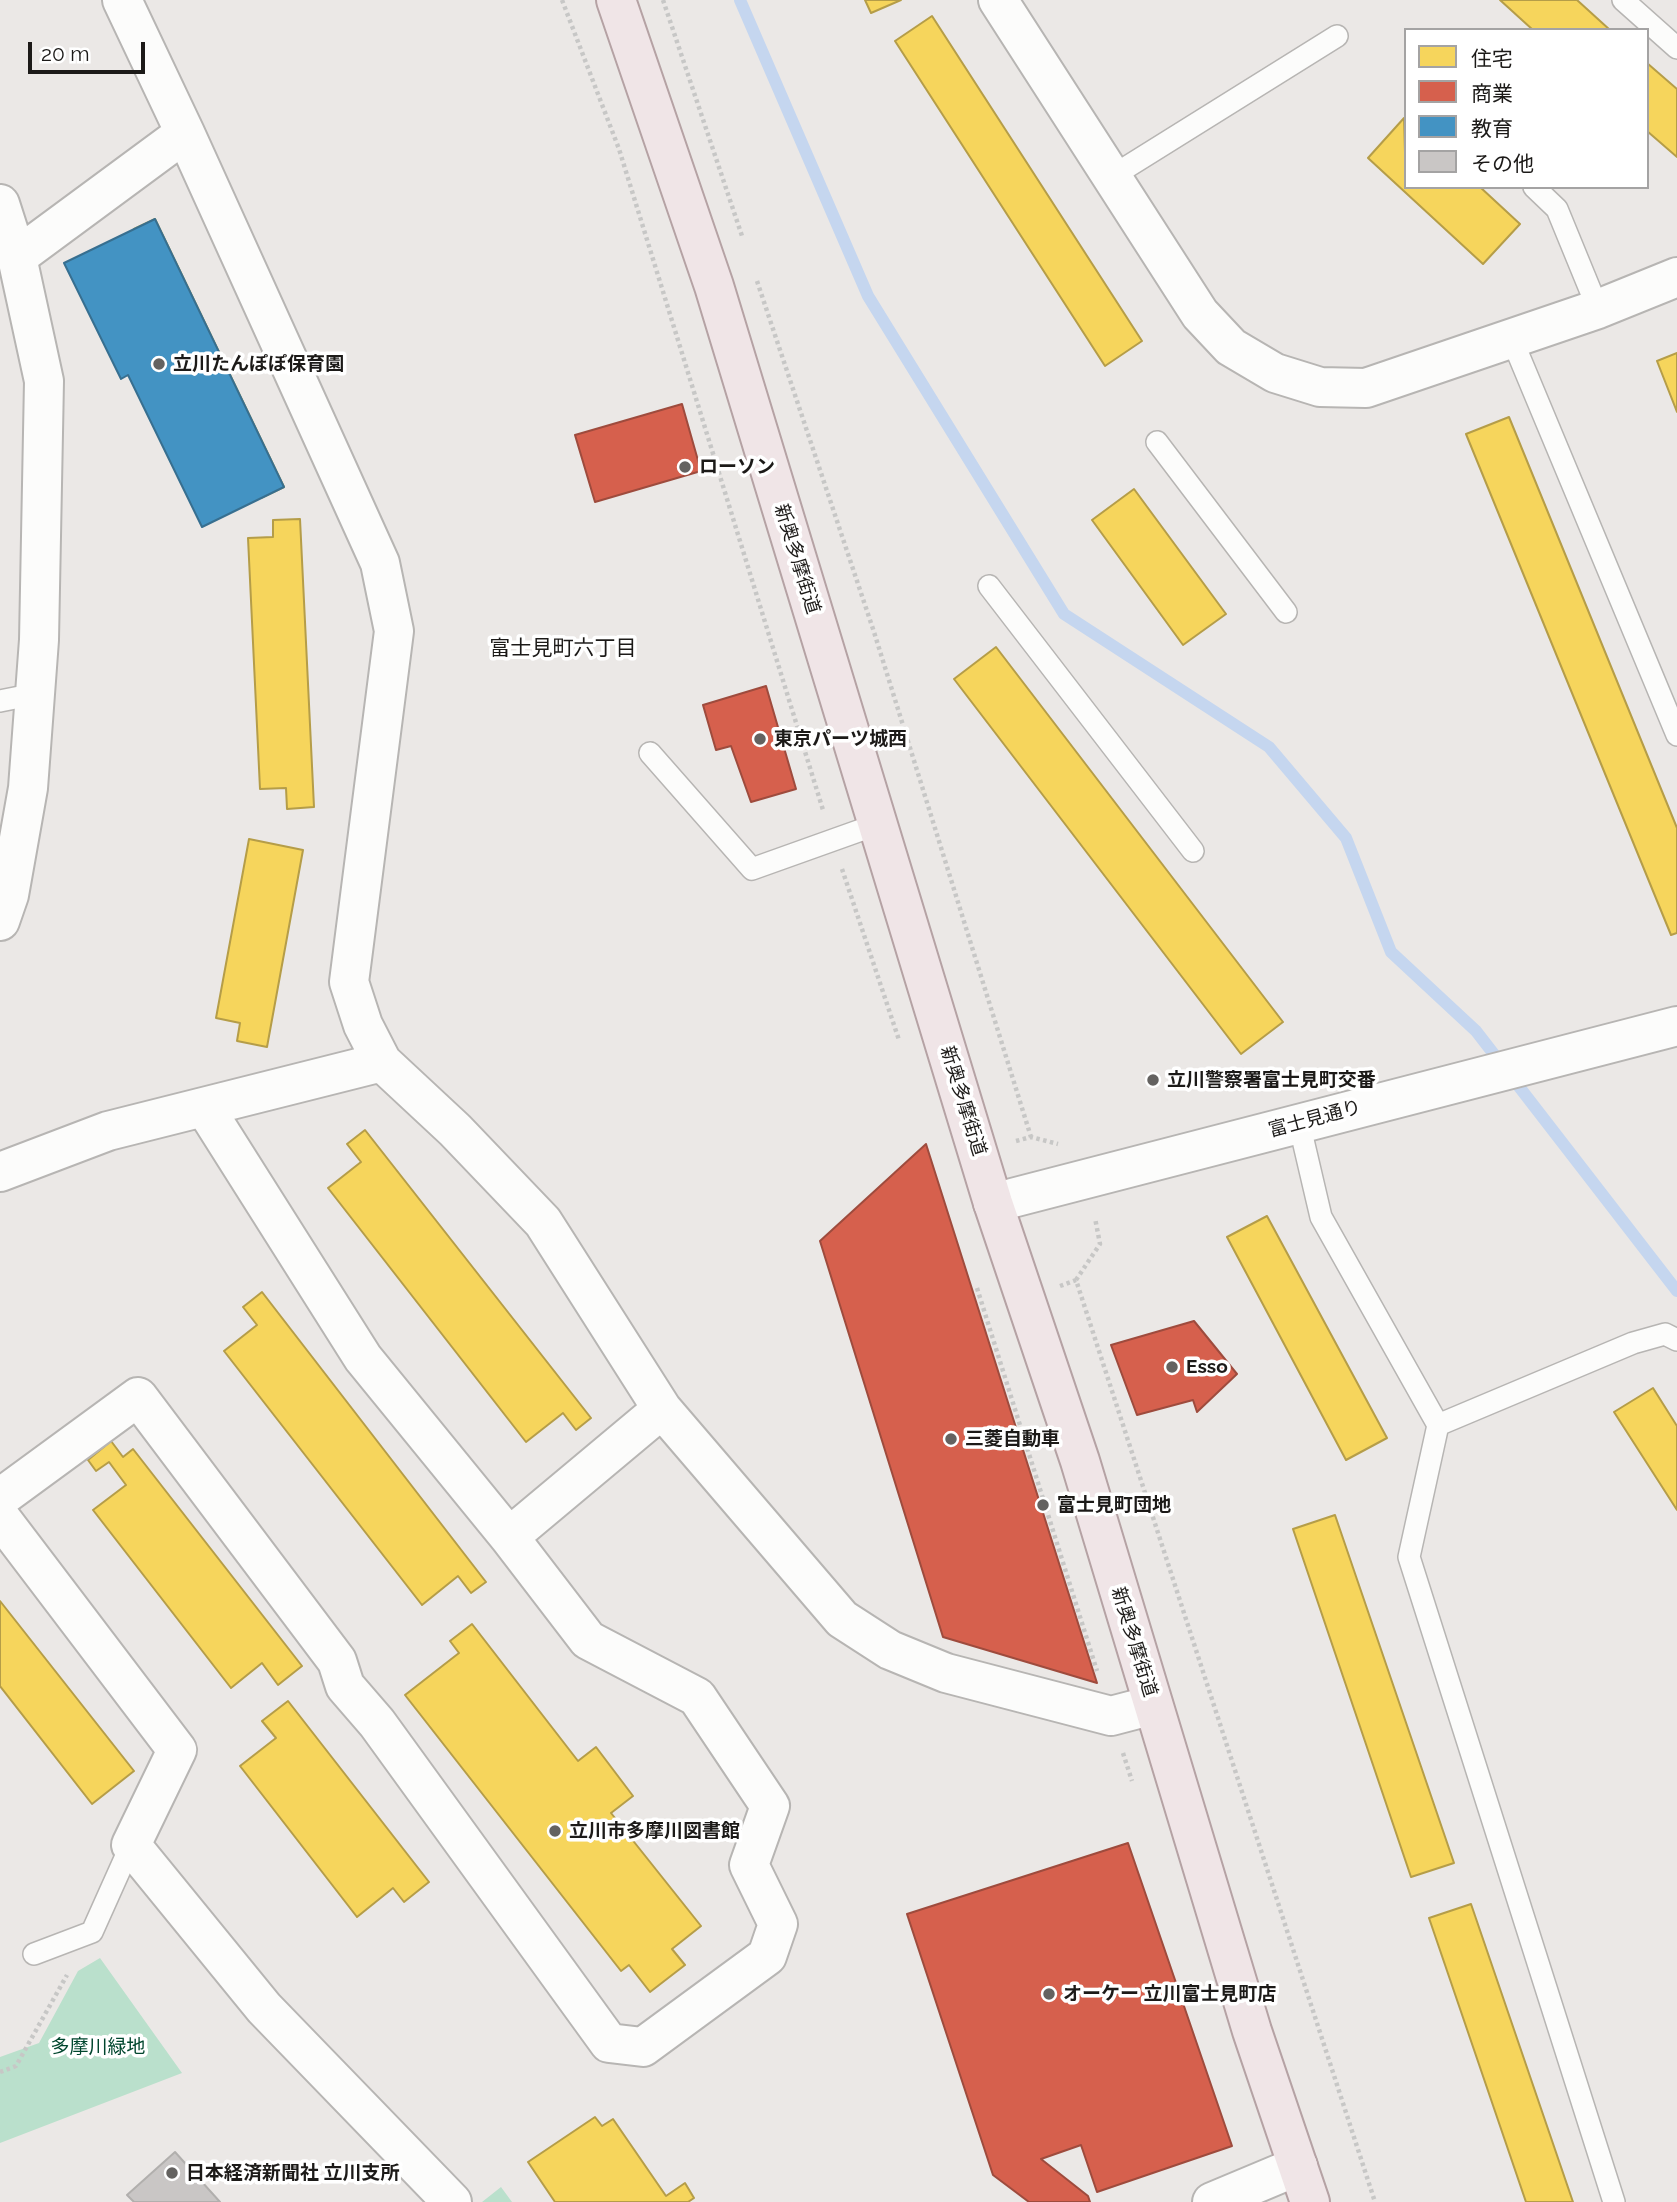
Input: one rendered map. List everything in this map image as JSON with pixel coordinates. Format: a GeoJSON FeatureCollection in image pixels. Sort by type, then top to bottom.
{"type":"FeatureCollection","features":[{"type":"Feature","properties":{"kind":"main road","name":"新奥多摩街道"},"geometry":{"type":"LineString","coordinates":[[616,0],[714,286],[993,1203],[1080,1461],[1252,2031],[1310,2202]]}},
{"type":"Feature","properties":{"kind":"street"},"geometry":{"type":"LineString","coordinates":[[122,0],[380,563],[394,631],[348,982],[363,1025],[382,1062],[455,1130],[543,1222],[662,1409],[842,1619],[890,1650],[946,1673],[1111,1716],[1153,1705]]}},
{"type":"Feature","properties":{"kind":"street"},"geometry":{"type":"LineString","coordinates":[[998,0],[1200,314],[1231,347],[1275,373],[1320,387],[1366,388],[1598,309],[1677,277]]}},
{"type":"Feature","properties":{"kind":"street"},"geometry":{"type":"LineString","coordinates":[[18,257],[185,133]]}},
{"type":"Feature","properties":{"kind":"street"},"geometry":{"type":"LineString","coordinates":[[0,204],[18,257],[44,381],[39,640],[17,698],[28,788],[9,895],[0,921]]}},
{"type":"Feature","properties":{"kind":"street","name":"富士見通り"},"geometry":{"type":"LineString","coordinates":[[993,1203],[1677,1026]]}},
{"type":"Feature","properties":{"kind":"street"},"geometry":{"type":"LineString","coordinates":[[0,1172],[108,1131],[382,1062]]}},
{"type":"Feature","properties":{"kind":"street"},"geometry":{"type":"LineString","coordinates":[[0,1499],[138,1397],[337,1661],[345,1686],[377,1723],[609,2043],[643,2048],[767,1956],[778,1924],[749,1865],[770,1806],[696,1697],[587,1640],[509,1537],[363,1358],[205,1108]]}},
{"type":"Feature","properties":{"kind":"street"},"geometry":{"type":"LineString","coordinates":[[509,1537],[662,1409]]}},
{"type":"Feature","properties":{"kind":"street"},"geometry":{"type":"LineString","coordinates":[[0,1517],[177,1749],[131,1845],[264,2008],[452,2202]]}},
{"type":"Feature","properties":{"kind":"street"},"geometry":{"type":"LineString","coordinates":[[1212,2202],[1298,2165]]}},
{"type":"Feature","properties":{"kind":"lane"},"geometry":{"type":"LineString","coordinates":[[1623,0],[1677,48]]}},
{"type":"Feature","properties":{"kind":"lane"},"geometry":{"type":"LineString","coordinates":[[1111,177],[1337,36]]}},
{"type":"Feature","properties":{"kind":"lane"},"geometry":{"type":"LineString","coordinates":[[1536,189],[1557,209],[1598,309]]}},
{"type":"Feature","properties":{"kind":"lane"},"geometry":{"type":"LineString","coordinates":[[1511,337],[1677,735]]}},
{"type":"Feature","properties":{"kind":"lane"},"geometry":{"type":"LineString","coordinates":[[1157,442],[1286,612]]}},
{"type":"Feature","properties":{"kind":"lane"},"geometry":{"type":"LineString","coordinates":[[989,586],[1193,851]]}},
{"type":"Feature","properties":{"kind":"lane"},"geometry":{"type":"LineString","coordinates":[[650,753],[752,869],[878,824]]}},
{"type":"Feature","properties":{"kind":"lane"},"geometry":{"type":"LineString","coordinates":[[1299,1123],[1321,1217],[1438,1425],[1409,1558],[1614,2202]]}},
{"type":"Feature","properties":{"kind":"lane"},"geometry":{"type":"LineString","coordinates":[[1438,1425],[1633,1343],[1665,1334],[1677,1340]]}},
{"type":"Feature","properties":{"kind":"lane"},"geometry":{"type":"LineString","coordinates":[[34,1954],[92,1932],[131,1845]]}},
{"type":"Feature","properties":{"kind":"path"},"geometry":{"type":"LineString","coordinates":[[562,0],[619,149],[833,840],[900,1044]]}},
{"type":"Feature","properties":{"kind":"path"},"geometry":{"type":"LineString","coordinates":[[663,0],[742,237]]}},
{"type":"Feature","properties":{"kind":"path"},"geometry":{"type":"LineString","coordinates":[[755,276],[874,632],[1031,1137]]}},
{"type":"Feature","properties":{"kind":"path"},"geometry":{"type":"LineString","coordinates":[[974,1279],[1132,1781]]}},
{"type":"Feature","properties":{"kind":"path"},"geometry":{"type":"LineString","coordinates":[[986,1317],[1076,1280],[1375,2202]]}},
{"type":"Feature","properties":{"kind":"path"},"geometry":{"type":"LineString","coordinates":[[0,2072],[16,2066],[92,1932]]}},
{"type":"Feature","properties":{"kind":"green space","name":"多摩川緑地"},"geometry":{"type":"Polygon","coordinates":[[[100,1958],[182,2073],[0,2143],[0,2057],[39,2043],[78,1971],[100,1958]]]}},
{"type":"Feature","properties":{"kind":"green space"},"geometry":{"type":"Polygon","coordinates":[[[501,2187],[512,2202],[482,2202],[501,2187]]]}},
{"type":"Feature","properties":{"kind":"building: 住宅"},"geometry":{"type":"Polygon","coordinates":[[[865,0],[901,0],[871,13],[865,0]]]}},
{"type":"Feature","properties":{"kind":"building: 住宅"},"geometry":{"type":"Polygon","coordinates":[[[1500,0],[1577,0],[1608,28],[1531,28],[1500,0]]]}},
{"type":"Feature","properties":{"kind":"building: 住宅"},"geometry":{"type":"Polygon","coordinates":[[[932,16],[1142,341],[1105,366],[895,41],[932,16]]]}},
{"type":"Feature","properties":{"kind":"building: 住宅"},"geometry":{"type":"Polygon","coordinates":[[[1649,65],[1677,89],[1677,157],[1649,133],[1649,65]]]}},
{"type":"Feature","properties":{"kind":"building: 住宅"},"geometry":{"type":"Polygon","coordinates":[[[1404,118],[1404,189],[1482,189],[1520,224],[1483,264],[1368,158],[1404,118]]]}},
{"type":"Feature","properties":{"kind":"building: 住宅"},"geometry":{"type":"Polygon","coordinates":[[[155,219],[284,487],[261,498],[252,478],[228,490],[116,258],[142,246],[134,229],[155,219]]]}},
{"type":"Feature","properties":{"kind":"building: 住宅"},"geometry":{"type":"Polygon","coordinates":[[[1677,353],[1677,412],[1657,361],[1677,353]]]}},
{"type":"Feature","properties":{"kind":"building: 住宅"},"geometry":{"type":"Polygon","coordinates":[[[1509,417],[1677,828],[1677,933],[1671,935],[1466,434],[1509,417]]]}},
{"type":"Feature","properties":{"kind":"building: 住宅"},"geometry":{"type":"Polygon","coordinates":[[[1134,489],[1226,614],[1183,645],[1092,520],[1134,489]]]}},
{"type":"Feature","properties":{"kind":"building: 住宅"},"geometry":{"type":"Polygon","coordinates":[[[300,519],[314,807],[287,809],[286,788],[260,789],[248,538],[273,537],[273,520],[300,519]]]}},
{"type":"Feature","properties":{"kind":"building: 住宅"},"geometry":{"type":"Polygon","coordinates":[[[996,647],[1283,1022],[1241,1054],[954,679],[996,647]]]}},
{"type":"Feature","properties":{"kind":"building: 住宅"},"geometry":{"type":"Polygon","coordinates":[[[249,839],[303,850],[267,1047],[237,1041],[240,1023],[216,1018],[249,839]]]}},
{"type":"Feature","properties":{"kind":"building: 住宅"},"geometry":{"type":"Polygon","coordinates":[[[365,1130],[591,1418],[576,1430],[563,1413],[526,1442],[328,1188],[361,1162],[347,1144],[365,1130]]]}},
{"type":"Feature","properties":{"kind":"building: 住宅"},"geometry":{"type":"Polygon","coordinates":[[[1267,1216],[1387,1438],[1346,1460],[1227,1237],[1267,1216]]]}},
{"type":"Feature","properties":{"kind":"building: 住宅"},"geometry":{"type":"Polygon","coordinates":[[[262,1292],[486,1582],[471,1593],[458,1576],[422,1605],[224,1351],[257,1325],[243,1307],[262,1292]]]}},
{"type":"Feature","properties":{"kind":"building: 住宅"},"geometry":{"type":"Polygon","coordinates":[[[1653,1388],[1677,1426],[1677,1510],[1614,1412],[1653,1388]]]}},
{"type":"Feature","properties":{"kind":"building: 住宅"},"geometry":{"type":"Polygon","coordinates":[[[111,1441],[123,1457],[133,1449],[302,1666],[278,1685],[262,1663],[231,1688],[93,1510],[126,1485],[109,1462],[96,1471],[88,1460],[111,1441]]]}},
{"type":"Feature","properties":{"kind":"building: 住宅"},"geometry":{"type":"Polygon","coordinates":[[[1335,1515],[1454,1863],[1411,1877],[1293,1529],[1335,1515]]]}},
{"type":"Feature","properties":{"kind":"building: 住宅"},"geometry":{"type":"Polygon","coordinates":[[[0,1601],[134,1771],[92,1804],[0,1686],[0,1601]]]}},
{"type":"Feature","properties":{"kind":"building: 住宅"},"geometry":{"type":"Polygon","coordinates":[[[472,1624],[578,1761],[596,1747],[633,1796],[611,1813],[701,1926],[672,1949],[685,1965],[650,1992],[629,1965],[621,1971],[405,1695],[459,1653],[450,1641],[472,1624]]]}},
{"type":"Feature","properties":{"kind":"building: 住宅"},"geometry":{"type":"Polygon","coordinates":[[[288,1701],[429,1882],[404,1902],[393,1888],[357,1917],[240,1766],[276,1738],[262,1721],[288,1701]]]}},
{"type":"Feature","properties":{"kind":"building: 住宅"},"geometry":{"type":"Polygon","coordinates":[[[1471,1904],[1573,2202],[1526,2202],[1429,1918],[1471,1904]]]}},
{"type":"Feature","properties":{"kind":"building: 住宅"},"geometry":{"type":"Polygon","coordinates":[[[595,2117],[602,2126],[613,2119],[666,2196],[685,2183],[694,2198],[688,2202],[555,2202],[528,2162],[595,2117]]]}},
{"type":"Feature","properties":{"kind":"building: 商業"},"geometry":{"type":"Polygon","coordinates":[[[682,404],[701,471],[595,502],[575,435],[682,404]]]}},
{"type":"Feature","properties":{"kind":"building: 商業"},"geometry":{"type":"Polygon","coordinates":[[[766,686],[796,789],[751,802],[731,746],[716,750],[703,705],[766,686]]]}},
{"type":"Feature","properties":{"kind":"building: 商業","name":"三菱自動車"},"geometry":{"type":"Polygon","coordinates":[[[926,1144],[1097,1683],[943,1637],[820,1241],[926,1144]]]}},
{"type":"Feature","properties":{"kind":"building: 商業"},"geometry":{"type":"Polygon","coordinates":[[[1194,1321],[1237,1374],[1197,1412],[1193,1400],[1137,1415],[1111,1345],[1194,1321]]]}},
{"type":"Feature","properties":{"kind":"building: 商業"},"geometry":{"type":"Polygon","coordinates":[[[1128,1843],[1232,2146],[1097,2192],[1081,2145],[1041,2159],[1088,2196],[1090,2202],[1029,2202],[993,2175],[907,1914],[1128,1843]]]}},
{"type":"Feature","properties":{"kind":"building: 教育"},"geometry":{"type":"Polygon","coordinates":[[[155,219],[284,487],[202,527],[128,375],[121,379],[64,263],[155,219]]]}},
{"type":"Feature","properties":{"kind":"building: その他","name":"日本経済新聞社 立川支所"},"geometry":{"type":"Polygon","coordinates":[[[175,2152],[220,2202],[134,2202],[127,2195],[175,2152]]]}},
{"type":"Feature","properties":{"kind":"waterway"},"geometry":{"type":"LineString","coordinates":[[740,0],[868,296],[1064,614],[1269,747],[1346,838],[1391,952],[1476,1031],[1677,1291]]}},
{"type":"Feature","properties":{"kind":"place","name":"立川たんぽぽ保育園"},"geometry":{"type":"Point","coordinates":[159,364]}},
{"type":"Feature","properties":{"kind":"place","name":"ローソン"},"geometry":{"type":"Point","coordinates":[685,467]}},
{"type":"Feature","properties":{"kind":"place","name":"東京パーツ城西"},"geometry":{"type":"Point","coordinates":[760,739]}},
{"type":"Feature","properties":{"kind":"place","name":"立川警察署富士見町交番"},"geometry":{"type":"Point","coordinates":[1153,1080]}},
{"type":"Feature","properties":{"kind":"place","name":"Esso"},"geometry":{"type":"Point","coordinates":[1172,1367]}},
{"type":"Feature","properties":{"kind":"place","name":"三菱自動車"},"geometry":{"type":"Point","coordinates":[951,1439]}},
{"type":"Feature","properties":{"kind":"place","name":"富士見町団地"},"geometry":{"type":"Point","coordinates":[1043,1505]}},
{"type":"Feature","properties":{"kind":"place","name":"立川市多摩川図書館"},"geometry":{"type":"Point","coordinates":[555,1831]}},
{"type":"Feature","properties":{"kind":"place","name":"オーケー 立川富士見町店"},"geometry":{"type":"Point","coordinates":[1049,1994]}},
{"type":"Feature","properties":{"kind":"place","name":"日本経済新聞社 立川支所"},"geometry":{"type":"Point","coordinates":[172,2173]}},
{"type":"Feature","properties":{"kind":"district","name":"富士見町六丁目"},"geometry":{"type":"Point","coordinates":[563,649]}}]}
